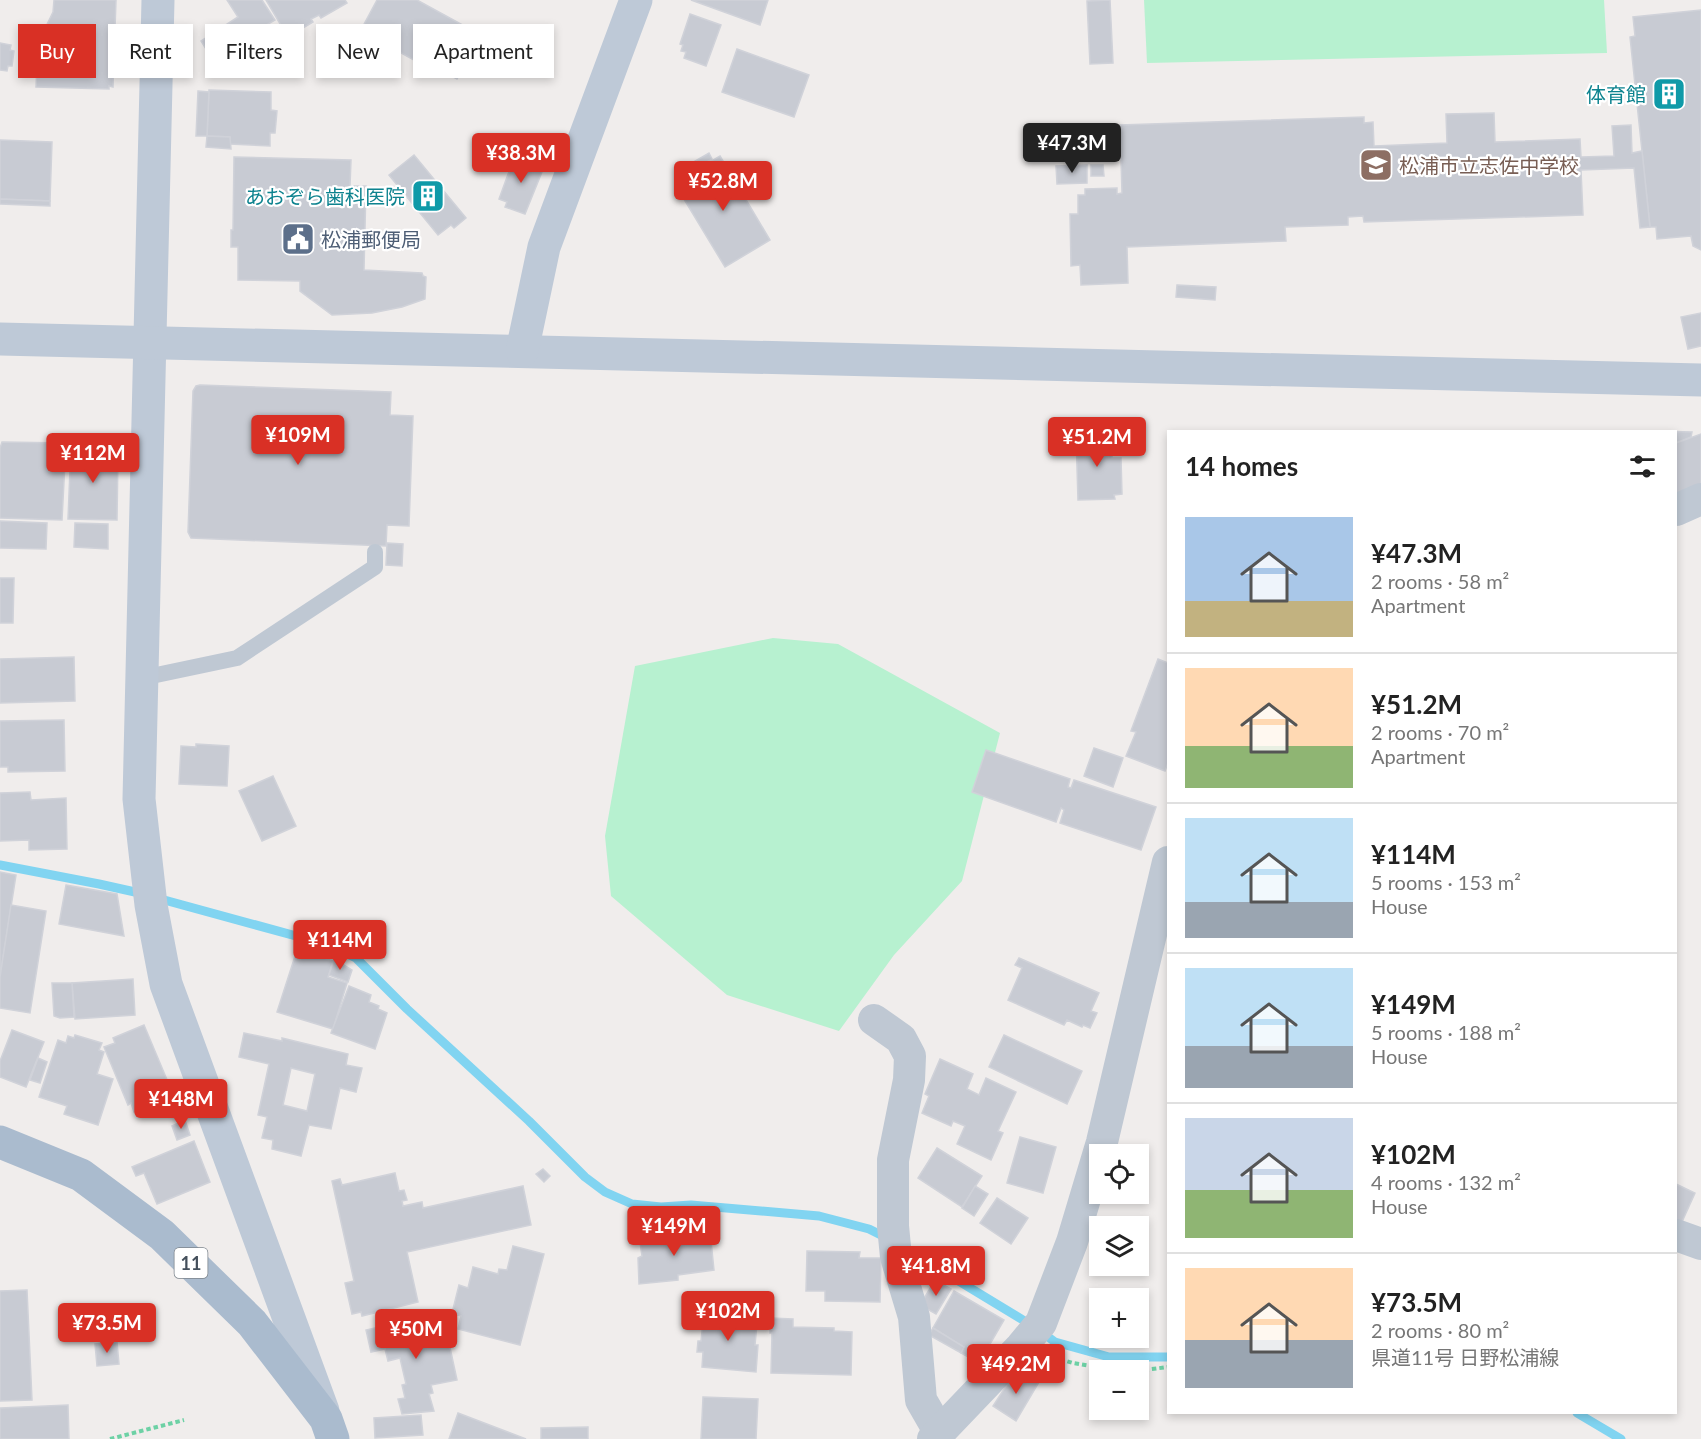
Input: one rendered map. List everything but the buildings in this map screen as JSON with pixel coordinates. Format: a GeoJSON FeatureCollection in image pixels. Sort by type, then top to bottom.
{"type":"FeatureCollection","features":[{"type":"Feature","properties":{"kind":"main road","name":"11"},"geometry":{"type":"LineString","coordinates":[[0,1142],[81,1175],[162,1235],[252,1323],[330,1429]]}},
{"type":"Feature","properties":{"kind":"street"},"geometry":{"type":"LineString","coordinates":[[159,0],[138,799],[166,984],[330,1429]]}},
{"type":"Feature","properties":{"kind":"street"},"geometry":{"type":"LineString","coordinates":[[522,351],[544,247],[636,0]]}},
{"type":"Feature","properties":{"kind":"street"},"geometry":{"type":"LineString","coordinates":[[0,339],[1701,381]]}},
{"type":"Feature","properties":{"kind":"street"},"geometry":{"type":"LineString","coordinates":[[1677,510],[1701,499]]}},
{"type":"Feature","properties":{"kind":"street"},"geometry":{"type":"LineString","coordinates":[[874,1020],[901,1039],[910,1056],[909,1080],[893,1160],[893,1226],[896,1257],[914,1317],[921,1400],[937,1436],[1041,1323],[1072,1242],[1102,1142],[1163,913],[1167,872]]}},
{"type":"Feature","properties":{"kind":"street"},"geometry":{"type":"LineString","coordinates":[[1677,1234],[1701,1244]]}},
{"type":"Feature","properties":{"kind":"lane"},"geometry":{"type":"LineString","coordinates":[[142,678],[237,658],[375,567],[375,552]]}},
{"type":"Feature","properties":{"kind":"path"},"geometry":{"type":"LineString","coordinates":[[1021,1347],[1089,1366]]}},
{"type":"Feature","properties":{"kind":"path"},"geometry":{"type":"LineString","coordinates":[[1149,1369],[1167,1367]]}},
{"type":"Feature","properties":{"kind":"path"},"geometry":{"type":"LineString","coordinates":[[110,1439],[184,1420]]}},
{"type":"Feature","properties":{"kind":"green space"},"geometry":{"type":"Polygon","coordinates":[[[1144,0],[1604,0],[1607,53],[1147,63],[1144,0]]]}},
{"type":"Feature","properties":{"kind":"green space"},"geometry":{"type":"Polygon","coordinates":[[[773,638],[838,644],[1000,733],[962,881],[894,955],[839,1031],[727,995],[611,896],[605,836],[635,666],[773,638]]]}},
{"type":"Feature","properties":{"kind":"waterway"},"geometry":{"type":"LineString","coordinates":[[0,865],[144,894]]}},
{"type":"Feature","properties":{"kind":"waterway"},"geometry":{"type":"LineString","coordinates":[[157,898],[329,945],[356,958],[585,1177],[605,1192],[632,1204],[661,1207],[691,1205],[819,1216],[869,1229],[889,1239]]}},
{"type":"Feature","properties":{"kind":"waterway"},"geometry":{"type":"LineString","coordinates":[[901,1246],[1036,1328],[1055,1342],[1109,1357],[1167,1357]]}},
{"type":"Feature","properties":{"kind":"waterway"},"geometry":{"type":"LineString","coordinates":[[1579,1414],[1621,1439]]}},
{"type":"Feature","properties":{"kind":"place","name":"体育館"},"geometry":{"type":"Point","coordinates":[1669,94]}},
{"type":"Feature","properties":{"kind":"place","name":"松浦市立志佐中学校"},"geometry":{"type":"Point","coordinates":[1376,165]}},
{"type":"Feature","properties":{"kind":"place","name":"あおぞら歯科医院"},"geometry":{"type":"Point","coordinates":[428,196]}},
{"type":"Feature","properties":{"kind":"place","name":"松浦郵便局"},"geometry":{"type":"Point","coordinates":[298,239]}}]}
